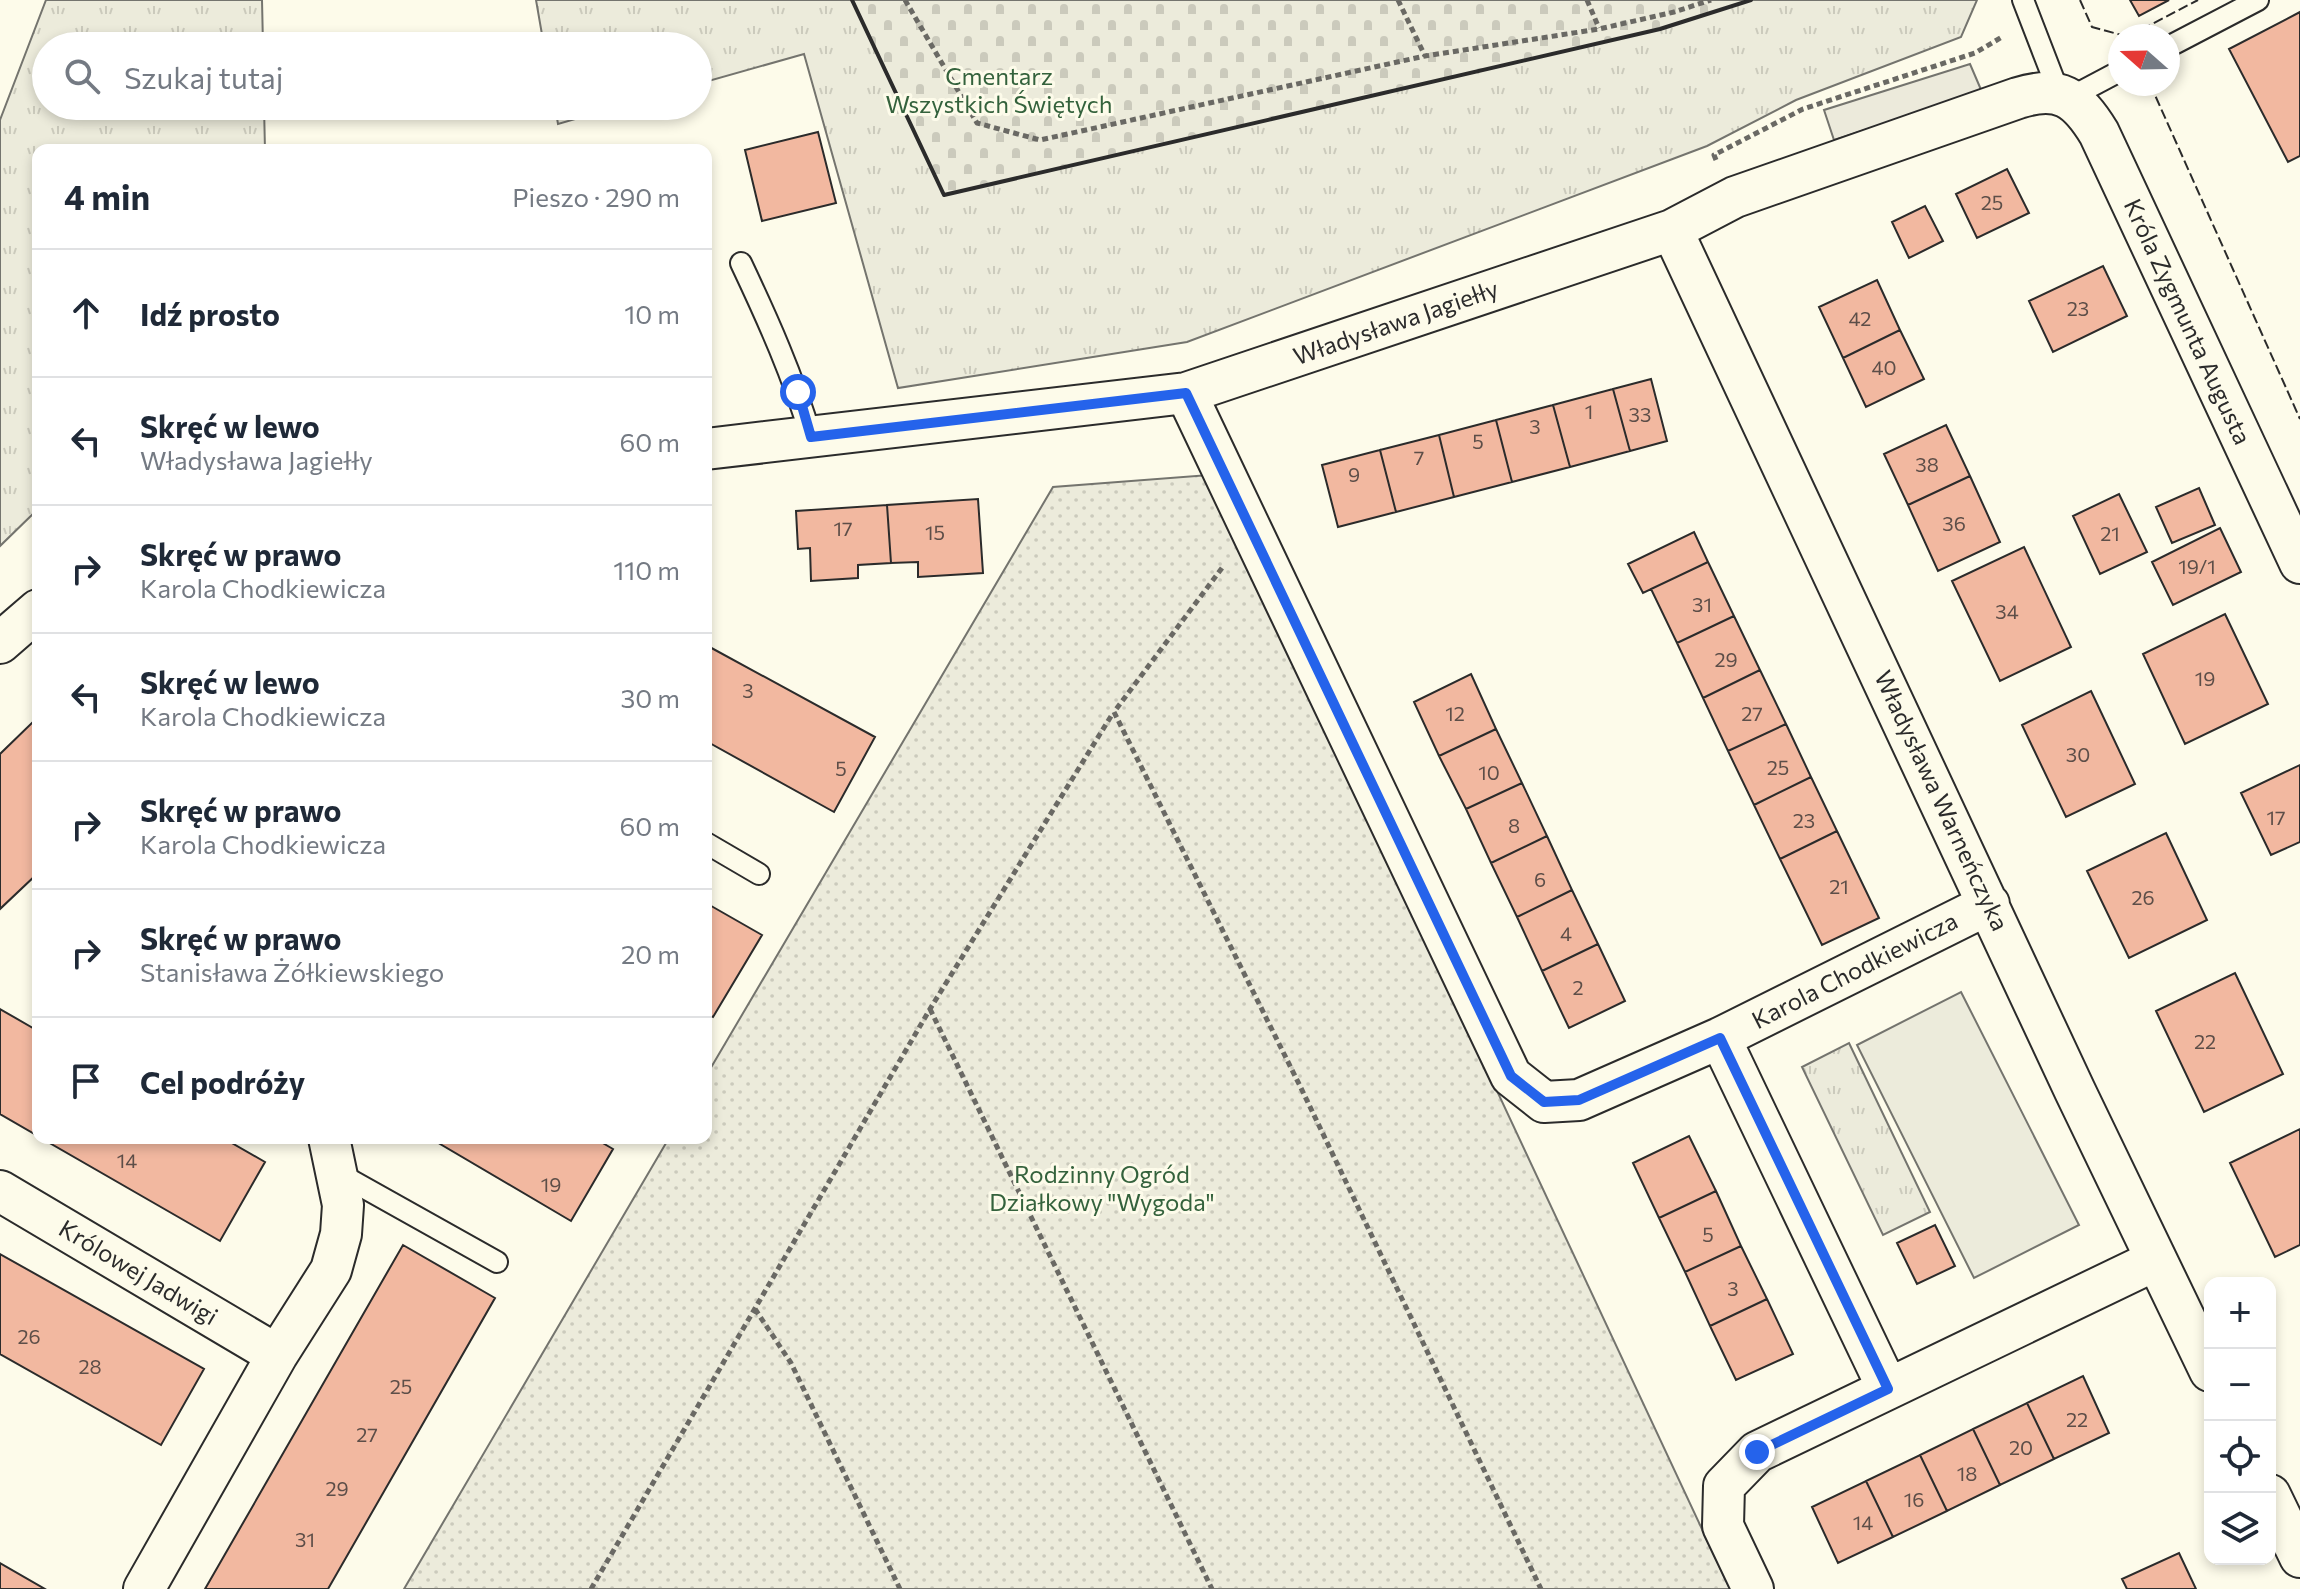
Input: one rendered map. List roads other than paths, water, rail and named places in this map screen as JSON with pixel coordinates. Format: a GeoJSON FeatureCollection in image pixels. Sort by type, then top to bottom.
{"type":"FeatureCollection","features":[{"type":"Feature","properties":{"kind":"street","name":"Władysława Jagiełły"},"geometry":{"type":"LineString","coordinates":[[712,448],[1186,393],[1672,230],[1735,197],[2035,92],[2064,95]]}},
{"type":"Feature","properties":{"kind":"street","name":"Króla Zygmunta Augusta"},"geometry":{"type":"LineString","coordinates":[[2064,95],[2089,117],[2099,133],[2300,563]]}},
{"type":"Feature","properties":{"kind":"street","name":"Władysława Warneńczyka"},"geometry":{"type":"LineString","coordinates":[[1672,230],[2204,1359]]}},
{"type":"Feature","properties":{"kind":"street","name":"Karola Chodkiewicza"},"geometry":{"type":"LineString","coordinates":[[1186,393],[1511,1076],[1544,1102],[1579,1100],[1720,1038],[1989,904]]}},
{"type":"Feature","properties":{"kind":"street"},"geometry":{"type":"LineString","coordinates":[[0,643],[32,615]]}},
{"type":"Feature","properties":{"kind":"street"},"geometry":{"type":"LineString","coordinates":[[1720,1038],[1888,1389]]}},
{"type":"Feature","properties":{"kind":"street"},"geometry":{"type":"LineString","coordinates":[[144,1589],[277,1355],[331,1270],[341,1234],[343,1205],[334,1155]]}},
{"type":"Feature","properties":{"kind":"street","name":"Królowej Jadwigi"},"geometry":{"type":"LineString","coordinates":[[0,1191],[277,1355]]}},
{"type":"Feature","properties":{"kind":"street"},"geometry":{"type":"LineString","coordinates":[[1753,1589],[1723,1526],[1724,1486],[1757,1452],[2156,1260]]}},
{"type":"Feature","properties":{"kind":"street"},"geometry":{"type":"LineString","coordinates":[[2283,1506],[2300,1557]]}},
{"type":"Feature","properties":{"kind":"lane"},"geometry":{"type":"LineString","coordinates":[[2180,41],[2258,0]]}},
{"type":"Feature","properties":{"kind":"lane"},"geometry":{"type":"LineString","coordinates":[[2027,10],[2064,95],[2108,76]]}},
{"type":"Feature","properties":{"kind":"lane"},"geometry":{"type":"LineString","coordinates":[[741,263],[798,392],[811,437]]}},
{"type":"Feature","properties":{"kind":"lane"},"geometry":{"type":"LineString","coordinates":[[712,847],[759,874]]}},
{"type":"Feature","properties":{"kind":"lane"},"geometry":{"type":"LineString","coordinates":[[334,1155],[497,1262]]}},
{"type":"Feature","properties":{"kind":"park label","name":"Cmentarz Wszystkich Świętych"},"geometry":{"type":"Point","coordinates":[999,91]}},
{"type":"Feature","properties":{"kind":"park label","name":"Rodzinny Ogród Działkowy \"Wygoda\""},"geometry":{"type":"Point","coordinates":[1102,1189]}}]}
